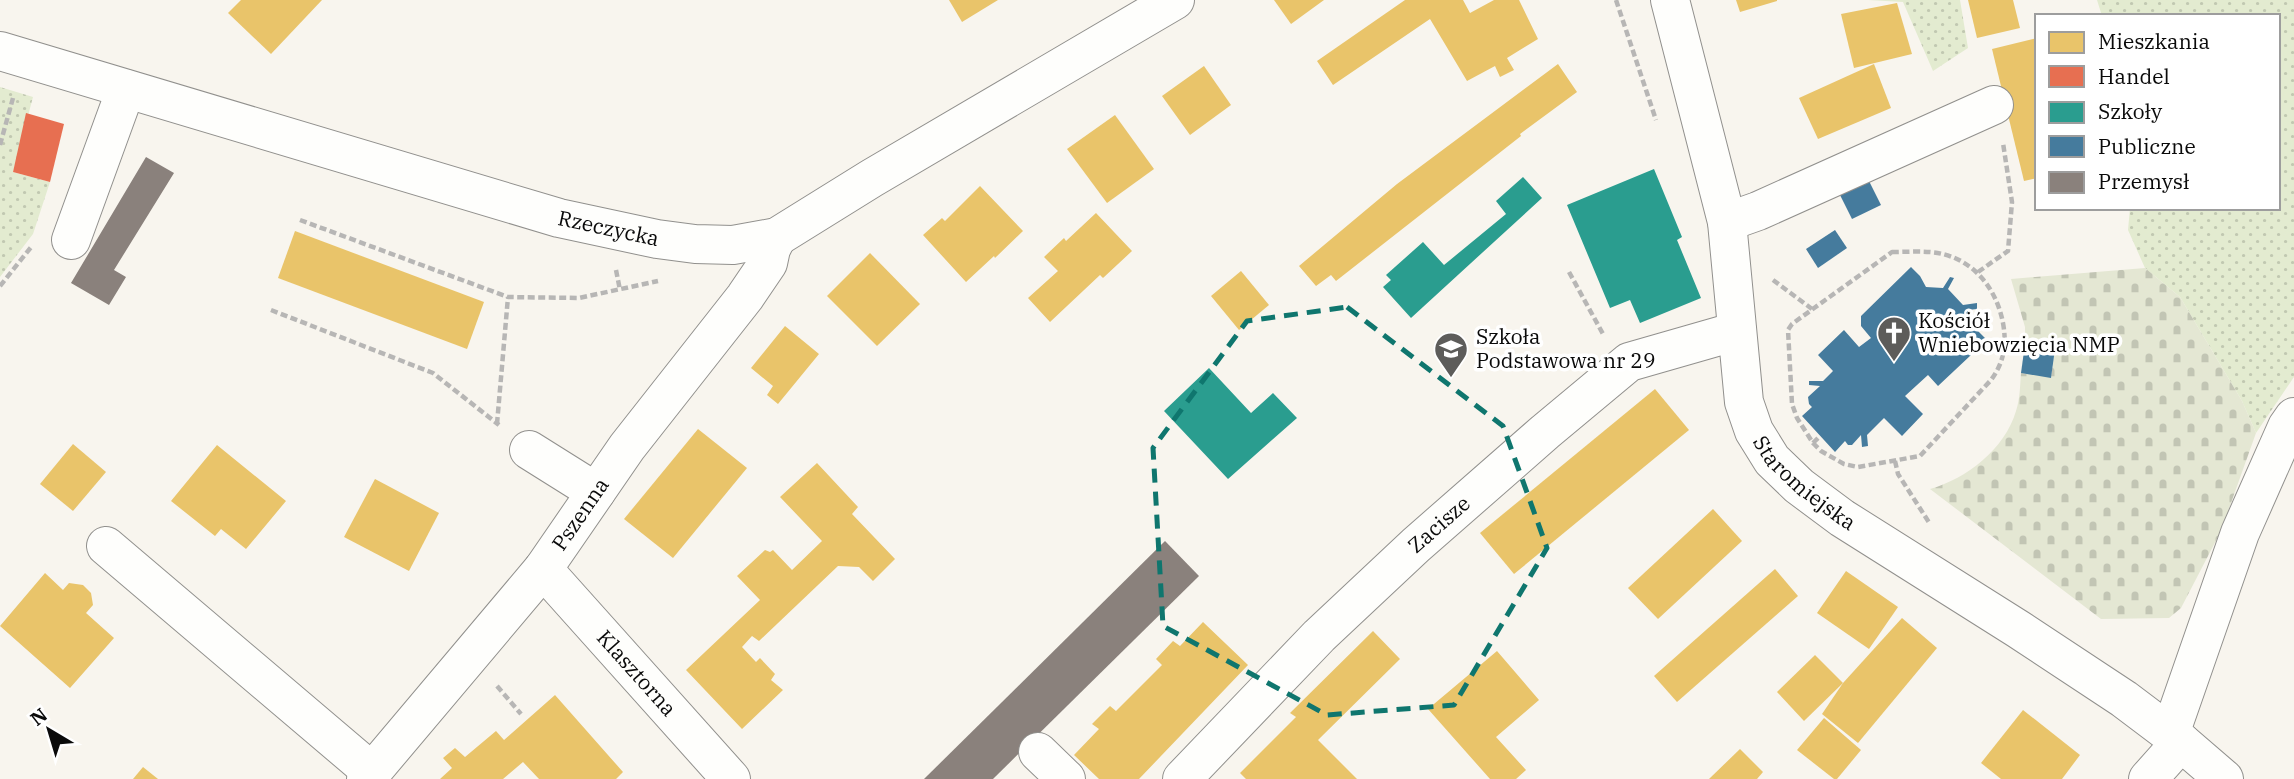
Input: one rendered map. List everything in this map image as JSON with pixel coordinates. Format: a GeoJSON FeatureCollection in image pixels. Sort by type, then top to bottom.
{"type":"FeatureCollection","features":[{"type":"Feature","properties":{"kind":"street","name":"Rzeczycka"},"geometry":{"type":"LineString","coordinates":[[0,51],[559,218],[657,240],[733,245],[777,237],[872,177],[1175,0]]}},
{"type":"Feature","properties":{"kind":"street","name":"Staromiejska"},"geometry":{"type":"LineString","coordinates":[[1670,0],[1727,222],[1742,389],[1748,417],[1772,460],[1793,481],[1860,530],[2114,692],[2224,779]]}},
{"type":"Feature","properties":{"kind":"street"},"geometry":{"type":"LineString","coordinates":[[71,240],[126,89]]}},
{"type":"Feature","properties":{"kind":"street"},"geometry":{"type":"LineString","coordinates":[[1727,222],[1759,211],[1994,104]]}},
{"type":"Feature","properties":{"kind":"street","name":"Pszenna"},"geometry":{"type":"LineString","coordinates":[[369,776],[543,569],[627,447],[745,297],[768,263],[777,237]]}},
{"type":"Feature","properties":{"kind":"street","name":"Zacisze"},"geometry":{"type":"LineString","coordinates":[[1182,779],[1319,636],[1416,545],[1629,362],[1737,331]]}},
{"type":"Feature","properties":{"kind":"street"},"geometry":{"type":"LineString","coordinates":[[2148,779],[2175,738],[2240,533],[2294,416]]}},
{"type":"Feature","properties":{"kind":"street"},"geometry":{"type":"LineString","coordinates":[[529,450],[596,492]]}},
{"type":"Feature","properties":{"kind":"street"},"geometry":{"type":"LineString","coordinates":[[106,546],[369,776]]}},
{"type":"Feature","properties":{"kind":"street","name":"Klasztorna"},"geometry":{"type":"LineString","coordinates":[[543,569],[730,779]]}},
{"type":"Feature","properties":{"kind":"street"},"geometry":{"type":"LineString","coordinates":[[1038,752],[1066,779]]}},
{"type":"Feature","properties":{"kind":"path"},"geometry":{"type":"LineString","coordinates":[[0,145],[14,96]]}},
{"type":"Feature","properties":{"kind":"path"},"geometry":{"type":"LineString","coordinates":[[1978,272],[2008,251],[2011,191],[2007,159],[1994,104]]}},
{"type":"Feature","properties":{"kind":"path"},"geometry":{"type":"LineString","coordinates":[[300,220],[508,298],[579,298],[669,279]]}},
{"type":"Feature","properties":{"kind":"path"},"geometry":{"type":"LineString","coordinates":[[1892,252],[1933,252],[1948,256],[1978,272],[1993,293],[2002,317],[2005,347],[1998,371],[1920,456],[1858,467],[1844,464],[1821,451],[1797,418],[1792,404],[1787,338],[1791,324],[1892,252]]}},
{"type":"Feature","properties":{"kind":"path"},"geometry":{"type":"LineString","coordinates":[[1569,272],[1607,339]]}},
{"type":"Feature","properties":{"kind":"path"},"geometry":{"type":"LineString","coordinates":[[1769,277],[1812,309]]}},
{"type":"Feature","properties":{"kind":"path"},"geometry":{"type":"LineString","coordinates":[[498,424],[508,298]]}},
{"type":"Feature","properties":{"kind":"path"},"geometry":{"type":"LineString","coordinates":[[271,310],[433,373],[529,450]]}},
{"type":"Feature","properties":{"kind":"path"},"geometry":{"type":"LineString","coordinates":[[1813,443],[1820,436]]}},
{"type":"Feature","properties":{"kind":"path"},"geometry":{"type":"LineString","coordinates":[[1895,461],[1898,474],[1931,527]]}},
{"type":"Feature","properties":{"kind":"highlighted area"},"geometry":{"type":"Polygon","coordinates":[[[1347,307],[1503,426],[1547,548],[1454,705],[1327,715],[1163,626],[1153,448],[1247,321],[1347,307]]]}},
{"type":"Feature","properties":{"kind":"green space"},"geometry":{"type":"Polygon","coordinates":[[[1868,0],[1960,0],[1968,48],[1933,71],[1903,2],[1868,0]]]}},
{"type":"Feature","properties":{"kind":"green space"},"geometry":{"type":"Polygon","coordinates":[[[2097,0],[2294,0],[2294,377],[2256,433],[2242,401],[2180,297],[2145,268],[2128,230],[2130,210],[2280,210],[2280,14],[2101,14],[2097,0]]]}},
{"type":"Feature","properties":{"kind":"green space"},"geometry":{"type":"Polygon","coordinates":[[[0,87],[33,97],[13,172],[50,182],[33,234],[0,277],[0,87]]]}},
{"type":"Feature","properties":{"kind":"green space"},"geometry":{"type":"Polygon","coordinates":[[[2145,268],[2180,297],[2242,401],[2256,433],[2221,531],[2181,608],[2169,618],[2101,619],[1930,489],[1970,470],[2003,438],[2011,425],[2017,406],[2021,373],[2051,377],[2055,349],[2025,344],[2025,327],[2011,279],[2145,268]]]}},
{"type":"Feature","properties":{"kind":"building: Mieszkania"},"geometry":{"type":"Polygon","coordinates":[[[241,0],[322,0],[271,54],[228,13],[241,0]]]}},
{"type":"Feature","properties":{"kind":"building: Mieszkania"},"geometry":{"type":"Polygon","coordinates":[[[949,0],[998,0],[962,22],[949,0]]]}},
{"type":"Feature","properties":{"kind":"building: Mieszkania"},"geometry":{"type":"Polygon","coordinates":[[[1274,0],[1324,0],[1291,24],[1274,0]]]}},
{"type":"Feature","properties":{"kind":"building: Mieszkania"},"geometry":{"type":"Polygon","coordinates":[[[1405,0],[1463,0],[1470,13],[1494,0],[1519,0],[1538,39],[1507,58],[1514,70],[1500,77],[1495,66],[1467,81],[1430,19],[1333,85],[1317,61],[1405,0]]]}},
{"type":"Feature","properties":{"kind":"building: Mieszkania"},"geometry":{"type":"Polygon","coordinates":[[[1736,0],[1777,0],[1777,1],[1740,12],[1736,0]]]}},
{"type":"Feature","properties":{"kind":"building: Mieszkania"},"geometry":{"type":"Polygon","coordinates":[[[1968,0],[2013,0],[2020,28],[1977,38],[1968,0]]]}},
{"type":"Feature","properties":{"kind":"building: Mieszkania"},"geometry":{"type":"Polygon","coordinates":[[[1897,3],[1912,54],[1854,68],[1841,14],[1897,3]]]}},
{"type":"Feature","properties":{"kind":"building: Mieszkania"},"geometry":{"type":"Polygon","coordinates":[[[2035,38],[2035,178],[2024,181],[1992,49],[2035,38]]]}},
{"type":"Feature","properties":{"kind":"building: Mieszkania"},"geometry":{"type":"Polygon","coordinates":[[[1558,64],[1577,92],[1520,134],[1521,136],[1336,281],[1331,275],[1316,286],[1299,266],[1397,184],[1558,64]]]}},
{"type":"Feature","properties":{"kind":"building: Mieszkania"},"geometry":{"type":"Polygon","coordinates":[[[1874,64],[1891,108],[1818,139],[1799,98],[1874,64]]]}},
{"type":"Feature","properties":{"kind":"building: Mieszkania"},"geometry":{"type":"Polygon","coordinates":[[[1204,66],[1231,105],[1190,135],[1162,96],[1204,66]]]}},
{"type":"Feature","properties":{"kind":"building: Mieszkania"},"geometry":{"type":"Polygon","coordinates":[[[1115,115],[1154,169],[1107,203],[1067,149],[1115,115]]]}},
{"type":"Feature","properties":{"kind":"building: Mieszkania"},"geometry":{"type":"Polygon","coordinates":[[[980,186],[1023,231],[966,282],[923,235],[942,218],[945,221],[980,186]]]}},
{"type":"Feature","properties":{"kind":"building: Mieszkania"},"geometry":{"type":"Polygon","coordinates":[[[1096,213],[1132,251],[1103,278],[1100,275],[1050,322],[1028,298],[1058,271],[1044,257],[1096,213]]]}},
{"type":"Feature","properties":{"kind":"building: Mieszkania"},"geometry":{"type":"Polygon","coordinates":[[[295,231],[484,302],[467,349],[278,278],[295,231]]]}},
{"type":"Feature","properties":{"kind":"building: Mieszkania"},"geometry":{"type":"Polygon","coordinates":[[[870,253],[920,304],[877,346],[827,296],[870,253]]]}},
{"type":"Feature","properties":{"kind":"building: Mieszkania"},"geometry":{"type":"Polygon","coordinates":[[[1241,271],[1269,305],[1239,330],[1211,296],[1241,271]]]}},
{"type":"Feature","properties":{"kind":"building: Mieszkania"},"geometry":{"type":"Polygon","coordinates":[[[785,326],[819,354],[778,404],[767,395],[773,386],[751,368],[785,326]]]}},
{"type":"Feature","properties":{"kind":"building: Mieszkania"},"geometry":{"type":"Polygon","coordinates":[[[1655,389],[1689,430],[1514,574],[1480,533],[1655,389]]]}},
{"type":"Feature","properties":{"kind":"building: Mieszkania"},"geometry":{"type":"Polygon","coordinates":[[[698,429],[747,468],[673,558],[624,519],[698,429]]]}},
{"type":"Feature","properties":{"kind":"building: Mieszkania"},"geometry":{"type":"Polygon","coordinates":[[[73,444],[106,472],[73,511],[40,484],[73,444]]]}},
{"type":"Feature","properties":{"kind":"building: Mieszkania"},"geometry":{"type":"Polygon","coordinates":[[[217,445],[286,501],[246,549],[221,529],[215,536],[171,501],[217,445]]]}},
{"type":"Feature","properties":{"kind":"building: Mieszkania"},"geometry":{"type":"Polygon","coordinates":[[[817,463],[858,507],[852,514],[895,559],[873,581],[859,567],[838,566],[759,641],[752,636],[742,647],[756,662],[760,658],[775,674],[771,680],[783,690],[742,729],[686,670],[760,600],[737,576],[765,550],[773,550],[792,570],[822,541],[780,497],[817,463]]]}},
{"type":"Feature","properties":{"kind":"building: Mieszkania"},"geometry":{"type":"Polygon","coordinates":[[[375,479],[439,513],[409,571],[344,537],[375,479]]]}},
{"type":"Feature","properties":{"kind":"building: Mieszkania"},"geometry":{"type":"Polygon","coordinates":[[[1713,509],[1742,541],[1658,619],[1628,588],[1713,509]]]}},
{"type":"Feature","properties":{"kind":"building: Mieszkania"},"geometry":{"type":"Polygon","coordinates":[[[1775,569],[1798,596],[1677,702],[1654,676],[1775,569]]]}},
{"type":"Feature","properties":{"kind":"building: Mieszkania"},"geometry":{"type":"Polygon","coordinates":[[[1846,571],[1898,607],[1869,649],[1817,613],[1846,571]]]}},
{"type":"Feature","properties":{"kind":"building: Mieszkania"},"geometry":{"type":"Polygon","coordinates":[[[45,573],[63,590],[69,583],[83,585],[91,593],[93,605],[86,613],[114,638],[70,688],[0,626],[45,573]]]}},
{"type":"Feature","properties":{"kind":"building: Mieszkania"},"geometry":{"type":"Polygon","coordinates":[[[1902,618],[1937,648],[1858,743],[1822,714],[1843,683],[1902,618]]]}},
{"type":"Feature","properties":{"kind":"building: Mieszkania"},"geometry":{"type":"Polygon","coordinates":[[[1203,622],[1248,665],[1139,779],[1099,779],[1074,755],[1099,729],[1092,724],[1110,706],[1116,711],[1162,665],[1156,659],[1173,641],[1180,646],[1203,622]]]}},
{"type":"Feature","properties":{"kind":"building: Mieszkania"},"geometry":{"type":"Polygon","coordinates":[[[1373,631],[1400,659],[1318,740],[1357,779],[1246,779],[1240,773],[1296,717],[1290,713],[1373,631]]]}},
{"type":"Feature","properties":{"kind":"building: Mieszkania"},"geometry":{"type":"Polygon","coordinates":[[[1497,651],[1539,700],[1496,737],[1526,770],[1516,779],[1490,779],[1428,709],[1497,651]]]}},
{"type":"Feature","properties":{"kind":"building: Mieszkania"},"geometry":{"type":"Polygon","coordinates":[[[1815,655],[1843,683],[1804,721],[1777,692],[1815,655]]]}},
{"type":"Feature","properties":{"kind":"building: Mieszkania"},"geometry":{"type":"Polygon","coordinates":[[[555,695],[623,772],[616,779],[539,779],[523,762],[503,779],[440,779],[452,768],[443,758],[455,748],[465,757],[496,731],[504,740],[555,695]]]}},
{"type":"Feature","properties":{"kind":"building: Mieszkania"},"geometry":{"type":"Polygon","coordinates":[[[2023,710],[2080,755],[2062,779],[2001,779],[1981,763],[2023,710]]]}},
{"type":"Feature","properties":{"kind":"building: Mieszkania"},"geometry":{"type":"Polygon","coordinates":[[[1824,718],[1861,750],[1837,779],[1797,750],[1824,718]]]}},
{"type":"Feature","properties":{"kind":"building: Mieszkania"},"geometry":{"type":"Polygon","coordinates":[[[1740,749],[1763,772],[1757,779],[1709,779],[1740,749]]]}},
{"type":"Feature","properties":{"kind":"building: Mieszkania"},"geometry":{"type":"Polygon","coordinates":[[[143,767],[158,779],[133,779],[143,767]]]}},
{"type":"Feature","properties":{"kind":"building: Handel"},"geometry":{"type":"Polygon","coordinates":[[[26,113],[64,124],[50,182],[13,172],[26,113]]]}},
{"type":"Feature","properties":{"kind":"building: Szkoły"},"geometry":{"type":"Polygon","coordinates":[[[1654,169],[1682,237],[1677,240],[1701,298],[1640,323],[1630,300],[1610,308],[1567,205],[1654,169]]]}},
{"type":"Feature","properties":{"kind":"building: Szkoły"},"geometry":{"type":"Polygon","coordinates":[[[1523,177],[1542,198],[1411,318],[1383,287],[1391,280],[1386,275],[1423,242],[1444,265],[1506,214],[1496,201],[1523,177]]]}},
{"type":"Feature","properties":{"kind":"building: Szkoły"},"geometry":{"type":"Polygon","coordinates":[[[1209,368],[1251,413],[1273,393],[1297,418],[1228,479],[1164,411],[1209,368]]]}},
{"type":"Feature","properties":{"kind":"building: Publiczne"},"geometry":{"type":"Polygon","coordinates":[[[1868,179],[1881,205],[1852,219],[1839,193],[1868,179]]]}},
{"type":"Feature","properties":{"kind":"building: Publiczne"},"geometry":{"type":"Polygon","coordinates":[[[1835,230],[1847,248],[1818,268],[1806,249],[1835,230]]]}},
{"type":"Feature","properties":{"kind":"building: Publiczne","name":"Kościół Wniebowzięcia NMP"},"geometry":{"type":"Polygon","coordinates":[[[1911,267],[1926,287],[1943,288],[1950,277],[1954,278],[1948,289],[1963,305],[1977,303],[1977,309],[1968,310],[1964,327],[1975,328],[1987,340],[1938,386],[1928,375],[1905,396],[1923,414],[1902,436],[1884,418],[1867,435],[1868,446],[1862,447],[1861,435],[1852,445],[1845,441],[1835,452],[1802,416],[1812,407],[1808,397],[1820,386],[1809,385],[1809,381],[1823,381],[1833,371],[1818,355],[1844,330],[1859,347],[1871,338],[1861,326],[1861,316],[1911,267]]]}},
{"type":"Feature","properties":{"kind":"building: Publiczne"},"geometry":{"type":"Polygon","coordinates":[[[2025,344],[2055,349],[2051,378],[2021,373],[2025,344]]]}},
{"type":"Feature","properties":{"kind":"building: Przemysł"},"geometry":{"type":"Polygon","coordinates":[[[146,157],[174,173],[114,270],[126,277],[109,305],[71,283],[146,157]]]}},
{"type":"Feature","properties":{"kind":"building: Przemysł"},"geometry":{"type":"Polygon","coordinates":[[[1165,541],[1199,576],[993,779],[924,779],[1165,541]]]}},
{"type":"Feature","properties":{"kind":"place","name":"Kościół Wniebowzięcia NMP"},"geometry":{"type":"Point","coordinates":[1894,363]}},
{"type":"Feature","properties":{"kind":"place","name":"Szkoła Podstawowa nr 29"},"geometry":{"type":"Point","coordinates":[1451,379]}}]}
